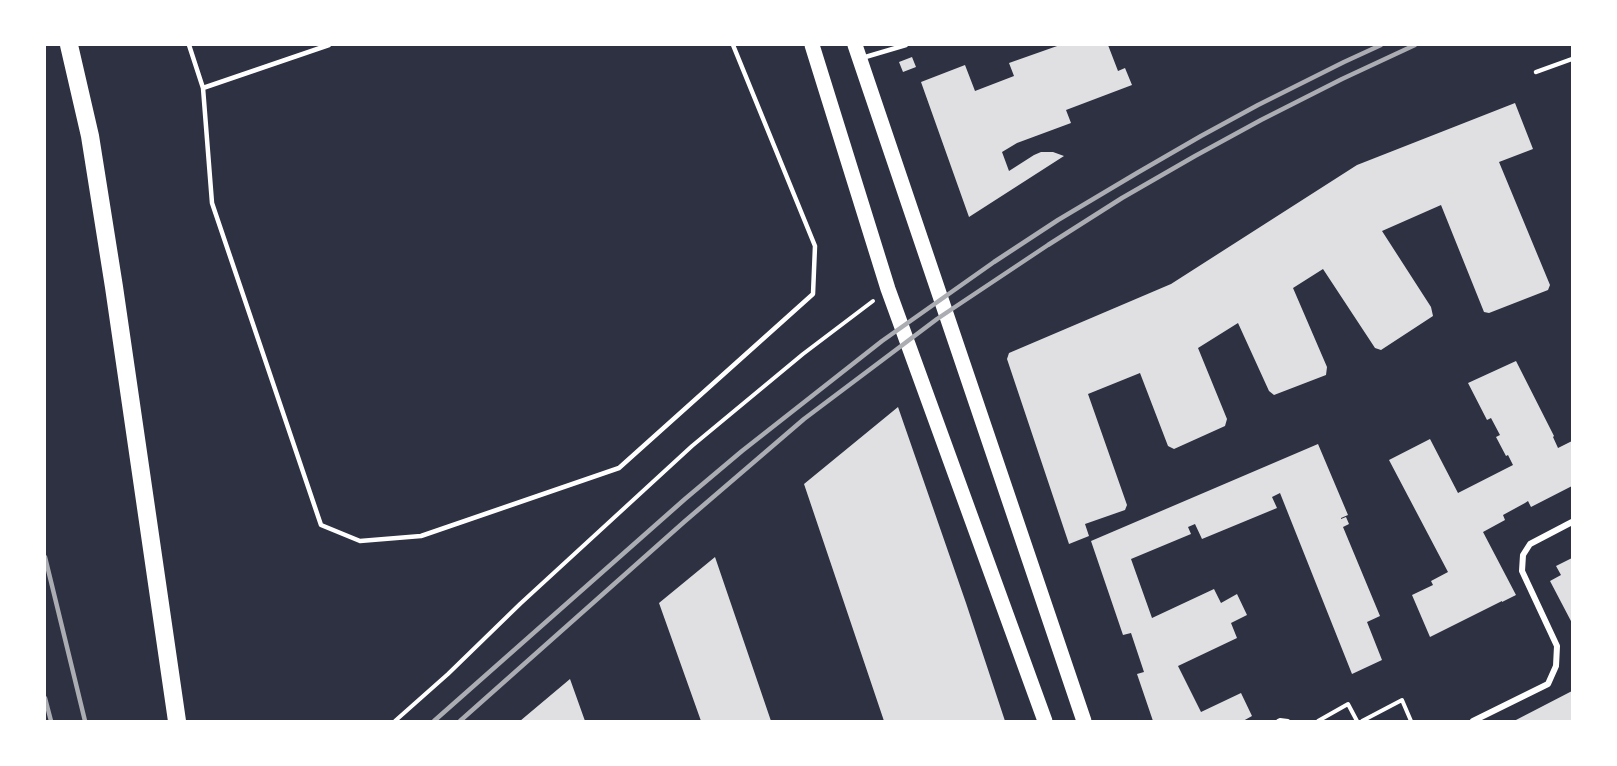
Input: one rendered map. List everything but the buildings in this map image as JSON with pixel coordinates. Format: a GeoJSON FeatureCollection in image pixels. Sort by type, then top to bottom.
{"type":"FeatureCollection","features":[{"type":"Feature","properties":{"kind":"highway"},"geometry":{"type":"LineString","coordinates":[[69,45],[90,136],[177,721]]}},
{"type":"Feature","properties":{"kind":"main road"},"geometry":{"type":"LineString","coordinates":[[812,45],[888,289],[1045,721]]}},
{"type":"Feature","properties":{"kind":"main road"},"geometry":{"type":"LineString","coordinates":[[857,52],[1084,721]]}},
{"type":"Feature","properties":{"kind":"street"},"geometry":{"type":"LineString","coordinates":[[1473,721],[1548,684],[1556,666],[1557,646],[1522,572],[1523,555],[1530,544],[1572,522]]}},
{"type":"Feature","properties":{"kind":"lane"},"geometry":{"type":"LineString","coordinates":[[189,45],[203,88],[212,202],[321,525],[360,541],[421,536],[619,468],[813,294],[815,246],[733,45]]}},
{"type":"Feature","properties":{"kind":"lane"},"geometry":{"type":"LineString","coordinates":[[203,88],[329,45]]}},
{"type":"Feature","properties":{"kind":"lane"},"geometry":{"type":"LineString","coordinates":[[857,52],[906,45]]}},
{"type":"Feature","properties":{"kind":"lane"},"geometry":{"type":"LineString","coordinates":[[1536,72],[1572,58]]}},
{"type":"Feature","properties":{"kind":"path"},"geometry":{"type":"LineString","coordinates":[[395,721],[692,446],[803,354],[888,289]]}},
{"type":"Feature","properties":{"kind":"path"},"geometry":{"type":"LineString","coordinates":[[1362,721],[1402,700],[1411,721]]}},
{"type":"Feature","properties":{"kind":"path"},"geometry":{"type":"LineString","coordinates":[[1318,721],[1348,704],[1357,721]]}},
{"type":"Feature","properties":{"kind":"path"},"geometry":{"type":"LineString","coordinates":[[1278,721],[1288,721]]}},
{"type":"Feature","properties":{"kind":"railway"},"geometry":{"type":"LineString","coordinates":[[434,721],[685,499],[882,341],[994,262],[1058,220],[1137,173],[1258,105],[1381,45]]}},
{"type":"Feature","properties":{"kind":"railway"},"geometry":{"type":"LineString","coordinates":[[460,721],[804,419],[937,319],[1122,198],[1195,156],[1342,79],[1415,45]]}},
{"type":"Feature","properties":{"kind":"railway"},"geometry":{"type":"LineString","coordinates":[[45,557],[85,721]]}},
{"type":"Feature","properties":{"kind":"railway"},"geometry":{"type":"LineString","coordinates":[[45,698],[51,721]]}}]}
